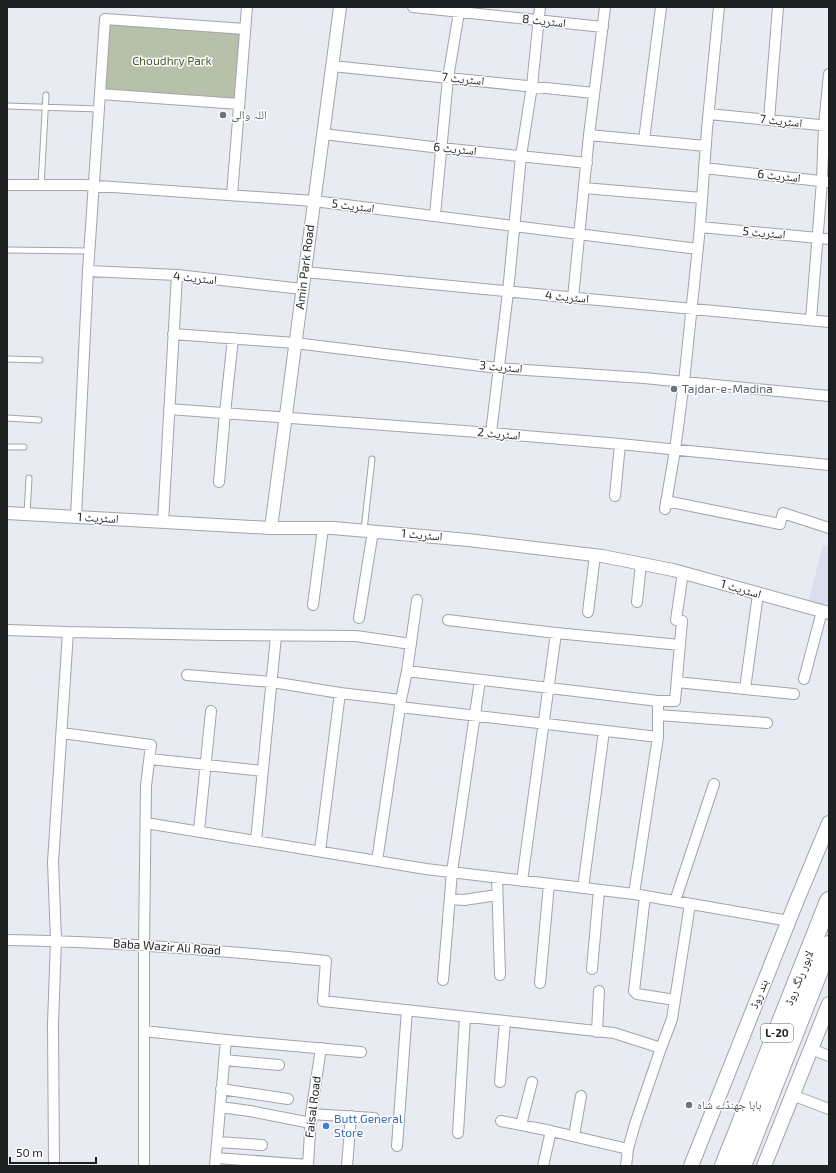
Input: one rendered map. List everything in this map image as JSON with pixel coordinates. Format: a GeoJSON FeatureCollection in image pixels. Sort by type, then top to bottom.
{"type":"FeatureCollection","features":[{"type":"Feature","properties":{"kind":"highway","name":"لاہور رنگ روڈ"},"geometry":{"type":"LineString","coordinates":[[724,1166],[829,901]]}},
{"type":"Feature","properties":{"kind":"highway","name":"لاہور رنگ روڈ"},"geometry":{"type":"LineString","coordinates":[[742,1166],[829,945]]}},
{"type":"Feature","properties":{"kind":"main road","name":"بند روڈ"},"geometry":{"type":"LineString","coordinates":[[691,1166],[829,823]]}},
{"type":"Feature","properties":{"kind":"main road"},"geometry":{"type":"LineString","coordinates":[[764,1166],[829,1004]]}},
{"type":"Feature","properties":{"kind":"street"},"geometry":{"type":"LineString","coordinates":[[232,195],[247,7]]}},
{"type":"Feature","properties":{"kind":"street","name":"Amin Park Road"},"geometry":{"type":"LineString","coordinates":[[271,528],[340,7]]}},
{"type":"Feature","properties":{"kind":"street","name":"اسٹریٹ 8"},"geometry":{"type":"LineString","coordinates":[[413,7],[603,27]]}},
{"type":"Feature","properties":{"kind":"street"},"geometry":{"type":"LineString","coordinates":[[491,433],[508,292],[521,156],[532,86],[540,7]]}},
{"type":"Feature","properties":{"kind":"street"},"geometry":{"type":"LineString","coordinates":[[573,298],[594,93],[606,7]]}},
{"type":"Feature","properties":{"kind":"street"},"geometry":{"type":"LineString","coordinates":[[644,140],[660,7]]}},
{"type":"Feature","properties":{"kind":"street"},"geometry":{"type":"LineString","coordinates":[[719,7],[692,309],[675,450],[666,505],[780,524],[783,513],[829,528]]}},
{"type":"Feature","properties":{"kind":"street"},"geometry":{"type":"LineString","coordinates":[[769,120],[778,7]]}},
{"type":"Feature","properties":{"kind":"street"},"geometry":{"type":"LineString","coordinates":[[435,215],[448,78],[459,12]]}},
{"type":"Feature","properties":{"kind":"street"},"geometry":{"type":"LineString","coordinates":[[76,517],[89,251],[105,19],[245,29]]}},
{"type":"Feature","properties":{"kind":"street","name":"اسٹریٹ 7"},"geometry":{"type":"LineString","coordinates":[[332,66],[594,93]]}},
{"type":"Feature","properties":{"kind":"street"},"geometry":{"type":"LineString","coordinates":[[812,320],[818,238],[825,181],[829,74]]}},
{"type":"Feature","properties":{"kind":"street"},"geometry":{"type":"LineString","coordinates":[[100,94],[239,104]]}},
{"type":"Feature","properties":{"kind":"street","name":"اسٹریٹ 7"},"geometry":{"type":"LineString","coordinates":[[709,114],[826,125]]}},
{"type":"Feature","properties":{"kind":"street","name":"اسٹریٹ 6"},"geometry":{"type":"LineString","coordinates":[[323,134],[587,163]]}},
{"type":"Feature","properties":{"kind":"street"},"geometry":{"type":"LineString","coordinates":[[590,135],[706,146]]}},
{"type":"Feature","properties":{"kind":"street","name":"اسٹریٹ 6"},"geometry":{"type":"LineString","coordinates":[[704,168],[825,181]]}},
{"type":"Feature","properties":{"kind":"street","name":"اسٹریٹ 5"},"geometry":{"type":"LineString","coordinates":[[7,185],[94,185],[314,201],[698,249]]}},
{"type":"Feature","properties":{"kind":"street"},"geometry":{"type":"LineString","coordinates":[[584,188],[702,198]]}},
{"type":"Feature","properties":{"kind":"street","name":"اسٹریٹ 5"},"geometry":{"type":"LineString","coordinates":[[700,227],[829,239]]}},
{"type":"Feature","properties":{"kind":"street","name":"اسٹریٹ 4"},"geometry":{"type":"LineString","coordinates":[[88,271],[177,275],[302,289]]}},
{"type":"Feature","properties":{"kind":"street","name":"اسٹریٹ 4"},"geometry":{"type":"LineString","coordinates":[[304,272],[829,322]]}},
{"type":"Feature","properties":{"kind":"street"},"geometry":{"type":"LineString","coordinates":[[163,522],[177,275]]}},
{"type":"Feature","properties":{"kind":"street","name":"اسٹریٹ 3"},"geometry":{"type":"LineString","coordinates":[[173,334],[295,343],[498,368],[684,382],[829,396]]}},
{"type":"Feature","properties":{"kind":"street"},"geometry":{"type":"LineString","coordinates":[[219,482],[233,338]]}},
{"type":"Feature","properties":{"kind":"street","name":"اسٹریٹ 2"},"geometry":{"type":"LineString","coordinates":[[169,409],[491,433],[620,444],[829,465]]}},
{"type":"Feature","properties":{"kind":"street"},"geometry":{"type":"LineString","coordinates":[[615,496],[620,444]]}},
{"type":"Feature","properties":{"kind":"street","name":"اسٹریٹ 1"},"geometry":{"type":"LineString","coordinates":[[7,513],[271,528],[323,528],[369,531],[468,540],[595,555],[683,572],[826,612]]}},
{"type":"Feature","properties":{"kind":"street"},"geometry":{"type":"LineString","coordinates":[[313,605],[323,528]]}},
{"type":"Feature","properties":{"kind":"street"},"geometry":{"type":"LineString","coordinates":[[359,618],[369,531]]}},
{"type":"Feature","properties":{"kind":"street"},"geometry":{"type":"LineString","coordinates":[[588,612],[595,555]]}},
{"type":"Feature","properties":{"kind":"street"},"geometry":{"type":"LineString","coordinates":[[637,602],[641,563]]}},
{"type":"Feature","properties":{"kind":"street"},"geometry":{"type":"LineString","coordinates":[[407,671],[658,701],[675,701],[682,621],[676,620],[683,572]]}},
{"type":"Feature","properties":{"kind":"street"},"geometry":{"type":"LineString","coordinates":[[744,689],[758,594]]}},
{"type":"Feature","properties":{"kind":"street"},"geometry":{"type":"LineString","coordinates":[[378,861],[400,703],[407,671],[417,600]]}},
{"type":"Feature","properties":{"kind":"street"},"geometry":{"type":"LineString","coordinates":[[804,679],[826,612]]}},
{"type":"Feature","properties":{"kind":"street"},"geometry":{"type":"LineString","coordinates":[[448,620],[556,633],[680,645]]}},
{"type":"Feature","properties":{"kind":"street"},"geometry":{"type":"LineString","coordinates":[[7,630],[276,636],[356,636],[411,644]]}},
{"type":"Feature","properties":{"kind":"street"},"geometry":{"type":"LineString","coordinates":[[54,1166],[53,1024],[56,940],[54,862],[68,632]]}},
{"type":"Feature","properties":{"kind":"street"},"geometry":{"type":"LineString","coordinates":[[522,881],[556,633]]}},
{"type":"Feature","properties":{"kind":"street"},"geometry":{"type":"LineString","coordinates":[[256,841],[276,636]]}},
{"type":"Feature","properties":{"kind":"street"},"geometry":{"type":"LineString","coordinates":[[187,675],[272,682],[340,692],[475,716],[658,737]]}},
{"type":"Feature","properties":{"kind":"street"},"geometry":{"type":"LineString","coordinates":[[444,980],[452,872],[480,680]]}},
{"type":"Feature","properties":{"kind":"street"},"geometry":{"type":"LineString","coordinates":[[677,682],[794,694]]}},
{"type":"Feature","properties":{"kind":"street"},"geometry":{"type":"LineString","coordinates":[[320,851],[340,692]]}},
{"type":"Feature","properties":{"kind":"street"},"geometry":{"type":"LineString","coordinates":[[634,894],[658,737],[658,701]]}},
{"type":"Feature","properties":{"kind":"street"},"geometry":{"type":"LineString","coordinates":[[199,831],[212,711]]}},
{"type":"Feature","properties":{"kind":"street"},"geometry":{"type":"LineString","coordinates":[[658,715],[767,723]]}},
{"type":"Feature","properties":{"kind":"street"},"geometry":{"type":"LineString","coordinates":[[583,888],[604,731]]}},
{"type":"Feature","properties":{"kind":"street"},"geometry":{"type":"LineString","coordinates":[[62,733],[151,745],[146,786],[144,1166]]}},
{"type":"Feature","properties":{"kind":"street"},"geometry":{"type":"LineString","coordinates":[[150,759],[263,771]]}},
{"type":"Feature","properties":{"kind":"street"},"geometry":{"type":"LineString","coordinates":[[676,902],[714,784]]}},
{"type":"Feature","properties":{"kind":"street"},"geometry":{"type":"LineString","coordinates":[[146,823],[452,872],[634,894],[789,921]]}},
{"type":"Feature","properties":{"kind":"street"},"geometry":{"type":"LineString","coordinates":[[497,878],[500,975]]}},
{"type":"Feature","properties":{"kind":"street"},"geometry":{"type":"LineString","coordinates":[[540,983],[549,884]]}},
{"type":"Feature","properties":{"kind":"street"},"geometry":{"type":"LineString","coordinates":[[592,969],[599,890]]}},
{"type":"Feature","properties":{"kind":"street"},"geometry":{"type":"LineString","coordinates":[[450,899],[464,900],[497,895]]}},
{"type":"Feature","properties":{"kind":"street"},"geometry":{"type":"LineString","coordinates":[[646,896],[634,991],[637,994],[675,1000]]}},
{"type":"Feature","properties":{"kind":"street"},"geometry":{"type":"LineString","coordinates":[[626,1166],[628,1149],[635,1124],[672,1019],[690,904]]}},
{"type":"Feature","properties":{"kind":"street","name":"Baba Wazir Ali Road"},"geometry":{"type":"LineString","coordinates":[[7,940],[56,940],[144,945],[326,961],[323,1000],[407,1010]]}},
{"type":"Feature","properties":{"kind":"street"},"geometry":{"type":"LineString","coordinates":[[597,1032],[599,991]]}},
{"type":"Feature","properties":{"kind":"street"},"geometry":{"type":"LineString","coordinates":[[397,1146],[407,1010],[614,1033],[661,1048]]}},
{"type":"Feature","properties":{"kind":"street"},"geometry":{"type":"LineString","coordinates":[[458,1133],[464,1016]]}},
{"type":"Feature","properties":{"kind":"street"},"geometry":{"type":"LineString","coordinates":[[500,1082],[505,1021]]}},
{"type":"Feature","properties":{"kind":"street"},"geometry":{"type":"LineString","coordinates":[[144,1031],[361,1052]]}},
{"type":"Feature","properties":{"kind":"street"},"geometry":{"type":"LineString","coordinates":[[226,1040],[215,1162],[308,1166]]}},
{"type":"Feature","properties":{"kind":"street","name":"Faisal Road"},"geometry":{"type":"LineString","coordinates":[[308,1166],[311,1118],[321,1048]]}},
{"type":"Feature","properties":{"kind":"street"},"geometry":{"type":"LineString","coordinates":[[811,1049],[829,1056]]}},
{"type":"Feature","properties":{"kind":"street"},"geometry":{"type":"LineString","coordinates":[[224,1060],[279,1065]]}},
{"type":"Feature","properties":{"kind":"street"},"geometry":{"type":"LineString","coordinates":[[521,1125],[532,1082]]}},
{"type":"Feature","properties":{"kind":"street"},"geometry":{"type":"LineString","coordinates":[[221,1089],[288,1099]]}},
{"type":"Feature","properties":{"kind":"street"},"geometry":{"type":"LineString","coordinates":[[792,1095],[829,1109]]}},
{"type":"Feature","properties":{"kind":"street"},"geometry":{"type":"LineString","coordinates":[[574,1136],[581,1096]]}},
{"type":"Feature","properties":{"kind":"street"},"geometry":{"type":"LineString","coordinates":[[220,1107],[311,1118],[351,1116],[374,1118]]}},
{"type":"Feature","properties":{"kind":"street"},"geometry":{"type":"LineString","coordinates":[[347,1166],[351,1116]]}},
{"type":"Feature","properties":{"kind":"street"},"geometry":{"type":"LineString","coordinates":[[501,1121],[628,1149]]}},
{"type":"Feature","properties":{"kind":"street"},"geometry":{"type":"LineString","coordinates":[[543,1166],[551,1131]]}},
{"type":"Feature","properties":{"kind":"street"},"geometry":{"type":"LineString","coordinates":[[217,1142],[262,1145]]}},
{"type":"Feature","properties":{"kind":"lane"},"geometry":{"type":"LineString","coordinates":[[41,185],[46,95]]}},
{"type":"Feature","properties":{"kind":"lane"},"geometry":{"type":"LineString","coordinates":[[7,106],[99,109]]}},
{"type":"Feature","properties":{"kind":"lane"},"geometry":{"type":"LineString","coordinates":[[7,250],[89,251]]}},
{"type":"Feature","properties":{"kind":"lane"},"geometry":{"type":"LineString","coordinates":[[7,359],[40,360]]}},
{"type":"Feature","properties":{"kind":"lane"},"geometry":{"type":"LineString","coordinates":[[7,418],[39,420]]}},
{"type":"Feature","properties":{"kind":"lane"},"geometry":{"type":"LineString","coordinates":[[7,447],[24,447]]}},
{"type":"Feature","properties":{"kind":"lane"},"geometry":{"type":"LineString","coordinates":[[369,531],[372,459]]}},
{"type":"Feature","properties":{"kind":"lane"},"geometry":{"type":"LineString","coordinates":[[27,514],[29,478]]}},
{"type":"Feature","properties":{"kind":"shaded area"},"geometry":{"type":"Polygon","coordinates":[[[823,545],[829,547],[829,613],[807,607],[823,545]]]}},
{"type":"Feature","properties":{"kind":"green space","name":"Choudhry Park"},"geometry":{"type":"Polygon","coordinates":[[[105,19],[245,29],[239,104],[100,94],[105,19]]]}},
{"type":"Feature","properties":{"kind":"place","name":"اللہ والی"},"geometry":{"type":"Point","coordinates":[223,115]}},
{"type":"Feature","properties":{"kind":"place","name":"Tajdar-e-Madina"},"geometry":{"type":"Point","coordinates":[674,389]}},
{"type":"Feature","properties":{"kind":"place","name":"بابا جھنڈے شاہ"},"geometry":{"type":"Point","coordinates":[689,1105]}},
{"type":"Feature","properties":{"kind":"place","name":"Butt General Store"},"geometry":{"type":"Point","coordinates":[326,1126]}}]}
